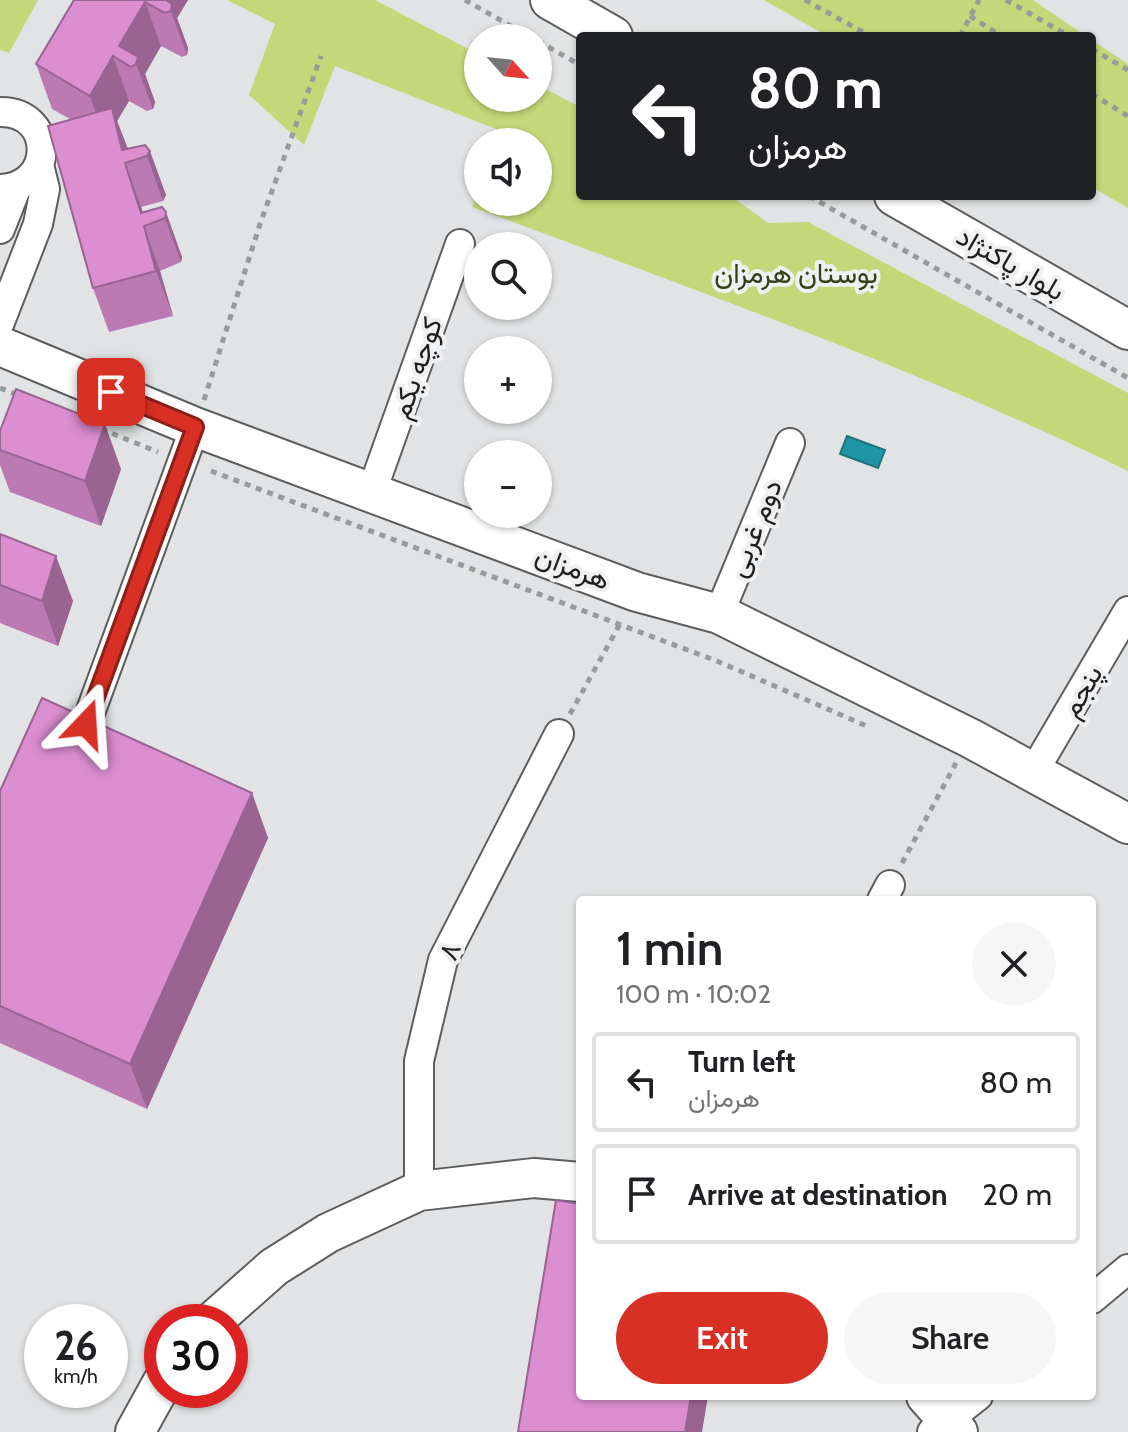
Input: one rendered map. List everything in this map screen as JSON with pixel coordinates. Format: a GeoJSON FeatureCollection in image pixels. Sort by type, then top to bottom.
{"type":"FeatureCollection","features":[{"type":"Feature","properties":{"kind":"street"},"geometry":{"type":"LineString","coordinates":[[550,0],[606,32]]}},
{"type":"Feature","properties":{"kind":"street"},"geometry":{"type":"LineString","coordinates":[[0,112],[16,113],[36,128],[42,152],[39,165],[28,180],[9,187],[0,229]]}},
{"type":"Feature","properties":{"kind":"street"},"geometry":{"type":"LineString","coordinates":[[0,322],[38,224],[45,189],[39,165]]}},
{"type":"Feature","properties":{"kind":"street","name":"بلوار پاکنژاد"},"geometry":{"type":"LineString","coordinates":[[901,200],[1128,330]]}},
{"type":"Feature","properties":{"kind":"street","name":"کوچه یکم"},"geometry":{"type":"LineString","coordinates":[[372,491],[460,244]]}},
{"type":"Feature","properties":{"kind":"street","name":"هرمزان"},"geometry":{"type":"LineString","coordinates":[[0,346],[195,427],[637,592],[719,614],[959,756],[1034,771],[1128,824]]}},
{"type":"Feature","properties":{"kind":"street"},"geometry":{"type":"LineString","coordinates":[[86,724],[195,427]]}},
{"type":"Feature","properties":{"kind":"street","name":"دوم غربی"},"geometry":{"type":"LineString","coordinates":[[719,614],[790,443]]}},
{"type":"Feature","properties":{"kind":"street","name":"پنجم"},"geometry":{"type":"LineString","coordinates":[[1034,771],[1128,611]]}},
{"type":"Feature","properties":{"kind":"street","name":"۸"},"geometry":{"type":"LineString","coordinates":[[419,1191],[419,1061],[443,960],[559,734]]}},
{"type":"Feature","properties":{"kind":"street"},"geometry":{"type":"LineString","coordinates":[[232,1304],[265,1275],[328,1233],[419,1191],[534,1178],[576,1182]]}},
{"type":"Feature","properties":{"kind":"street"},"geometry":{"type":"LineString","coordinates":[[1096,1296],[1128,1269]]}},
{"type":"Feature","properties":{"kind":"street"},"geometry":{"type":"LineString","coordinates":[[941,1420],[972,1400]]}},
{"type":"Feature","properties":{"kind":"street"},"geometry":{"type":"LineString","coordinates":[[135,1432],[148,1408]]}},
{"type":"Feature","properties":{"kind":"path"},"geometry":{"type":"LineString","coordinates":[[465,0],[507,24]]}},
{"type":"Feature","properties":{"kind":"path"},"geometry":{"type":"LineString","coordinates":[[805,0],[863,32]]}},
{"type":"Feature","properties":{"kind":"path"},"geometry":{"type":"LineString","coordinates":[[962,32],[979,0]]}},
{"type":"Feature","properties":{"kind":"path"},"geometry":{"type":"LineString","coordinates":[[1006,0],[1062,32]]}},
{"type":"Feature","properties":{"kind":"path"},"geometry":{"type":"LineString","coordinates":[[970,16],[995,32]]}},
{"type":"Feature","properties":{"kind":"path"},"geometry":{"type":"LineString","coordinates":[[552,49],[576,63]]}},
{"type":"Feature","properties":{"kind":"path"},"geometry":{"type":"LineString","coordinates":[[1096,51],[1128,70]]}},
{"type":"Feature","properties":{"kind":"path"},"geometry":{"type":"LineString","coordinates":[[195,427],[260,224],[321,56]]}},
{"type":"Feature","properties":{"kind":"path"},"geometry":{"type":"LineString","coordinates":[[1096,96],[1128,116]]}},
{"type":"Feature","properties":{"kind":"path"},"geometry":{"type":"LineString","coordinates":[[816,200],[1128,378]]}},
{"type":"Feature","properties":{"kind":"path"},"geometry":{"type":"LineString","coordinates":[[0,388],[29,399]]}},
{"type":"Feature","properties":{"kind":"path"},"geometry":{"type":"LineString","coordinates":[[87,423],[159,452]]}},
{"type":"Feature","properties":{"kind":"path","name":"هرمزان"},"geometry":{"type":"LineString","coordinates":[[211,471],[717,661],[871,728]]}},
{"type":"Feature","properties":{"kind":"path"},"geometry":{"type":"LineString","coordinates":[[559,734],[637,592]]}},
{"type":"Feature","properties":{"kind":"path"},"geometry":{"type":"LineString","coordinates":[[886,892],[959,756]]}},
{"type":"Feature","properties":{"kind":"green space"},"geometry":{"type":"Polygon","coordinates":[[[0,0],[38,0],[9,53],[0,50],[0,0]]]}},
{"type":"Feature","properties":{"kind":"green space","name":"بوستان هرمزان"},"geometry":{"type":"Polygon","coordinates":[[[227,0],[375,0],[464,47],[464,112],[552,112],[552,92],[576,105],[576,200],[736,200],[768,223],[808,222],[1128,393],[1128,471],[1048,433],[886,364],[552,237],[552,232],[540,232],[496,216],[552,216],[552,128],[493,128],[335,66],[304,145],[249,95],[275,24],[227,0]]]}},
{"type":"Feature","properties":{"kind":"green space"},"geometry":{"type":"Polygon","coordinates":[[[764,0],[1033,0],[1080,32],[820,32],[764,0]]]}},
{"type":"Feature","properties":{"kind":"green space"},"geometry":{"type":"Polygon","coordinates":[[[1096,43],[1128,64],[1128,208],[1096,189],[1096,43]]]}},
{"type":"Feature","properties":{"kind":"water"},"geometry":{"type":"Polygon","coordinates":[[[847,436],[885,450],[878,468],[840,454],[847,436]]]}},
{"type":"Feature","properties":{"kind":"building"},"geometry":{"type":"Polygon","coordinates":[[[74,0],[166,0],[172,4],[171,11],[165,13],[145,2],[119,46],[138,57],[136,64],[131,67],[113,56],[90,96],[36,64],[74,0]]]}},
{"type":"Feature","properties":{"kind":"building"},"geometry":{"type":"Polygon","coordinates":[[[112,108],[122,150],[145,145],[150,151],[147,156],[125,163],[141,213],[162,207],[166,212],[165,218],[144,226],[156,271],[93,288],[48,126],[112,108]]]}},
{"type":"Feature","properties":{"kind":"building"},"geometry":{"type":"Polygon","coordinates":[[[16,389],[105,424],[85,481],[0,450],[0,431],[16,389]]]}},
{"type":"Feature","properties":{"kind":"building"},"geometry":{"type":"Polygon","coordinates":[[[0,534],[56,556],[42,601],[0,585],[0,534]]]}},
{"type":"Feature","properties":{"kind":"building"},"geometry":{"type":"Polygon","coordinates":[[[42,698],[252,793],[130,1064],[0,1006],[0,791],[42,698]]]}},
{"type":"Feature","properties":{"kind":"building"},"geometry":{"type":"Polygon","coordinates":[[[556,1200],[576,1203],[576,1400],[690,1400],[685,1432],[518,1432],[556,1200]]]}},
{"type":"Feature","properties":{"kind":"route"},"geometry":{"type":"LineString","coordinates":[[86,724],[195,427],[111,392]]}}]}
